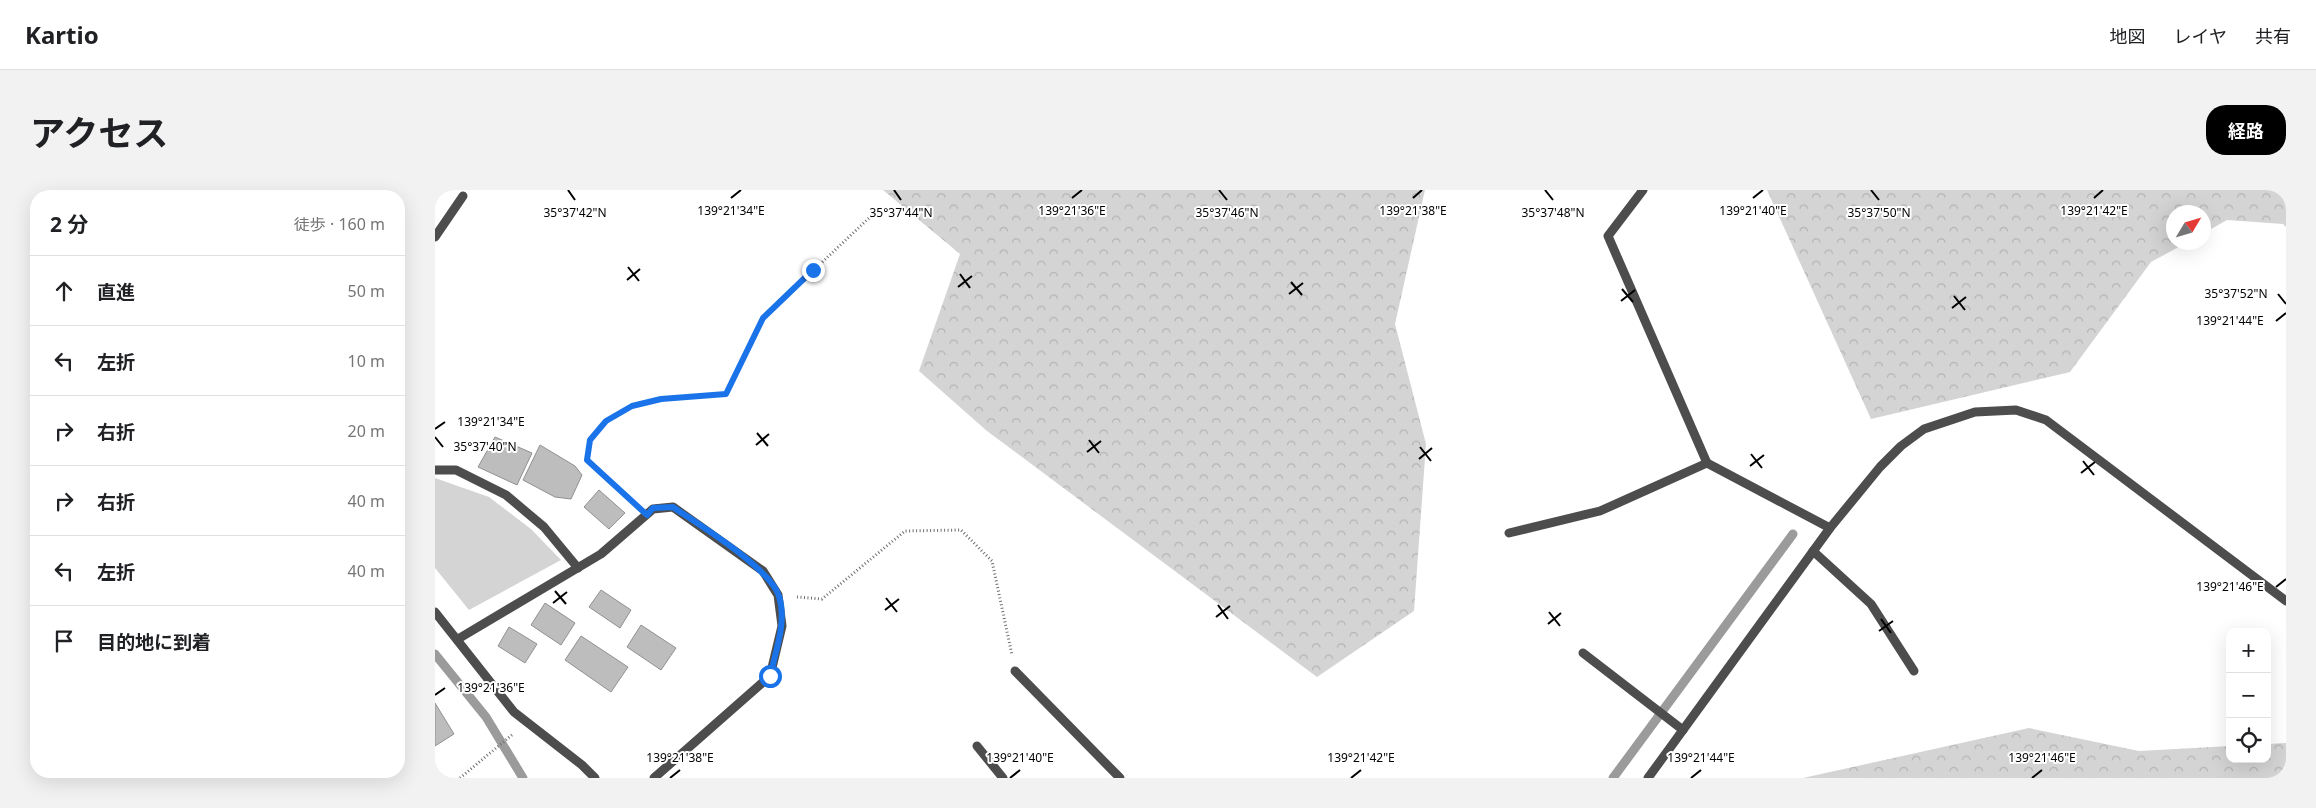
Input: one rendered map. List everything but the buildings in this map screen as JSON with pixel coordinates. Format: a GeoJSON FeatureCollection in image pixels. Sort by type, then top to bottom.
{"type":"FeatureCollection","features":[{"type":"Feature","properties":{"kind":"street"},"geometry":{"type":"LineString","coordinates":[[1643,190],[1608,236],[1707,463],[1830,528]]}},
{"type":"Feature","properties":{"kind":"street"},"geometry":{"type":"LineString","coordinates":[[435,237],[463,196]]}},
{"type":"Feature","properties":{"kind":"street"},"geometry":{"type":"LineString","coordinates":[[1648,778],[1830,528],[1880,467],[1901,446],[1924,429],[1975,412],[2016,410],[2046,420],[2286,601]]}},
{"type":"Feature","properties":{"kind":"street"},"geometry":{"type":"LineString","coordinates":[[1509,533],[1600,511],[1707,463]]}},
{"type":"Feature","properties":{"kind":"street"},"geometry":{"type":"LineString","coordinates":[[435,470],[456,470],[506,495],[544,527],[578,568]]}},
{"type":"Feature","properties":{"kind":"street"},"geometry":{"type":"LineString","coordinates":[[458,639],[601,554],[653,508],[673,507],[763,571],[779,595],[782,626],[770,676],[654,778]]}},
{"type":"Feature","properties":{"kind":"street"},"geometry":{"type":"LineString","coordinates":[[1813,551],[1871,604],[1914,671]]}},
{"type":"Feature","properties":{"kind":"street"},"geometry":{"type":"LineString","coordinates":[[435,612],[514,712],[582,765],[595,778]]}},
{"type":"Feature","properties":{"kind":"street"},"geometry":{"type":"LineString","coordinates":[[1583,653],[1683,730]]}},
{"type":"Feature","properties":{"kind":"street"},"geometry":{"type":"LineString","coordinates":[[1015,671],[1120,778]]}},
{"type":"Feature","properties":{"kind":"street"},"geometry":{"type":"LineString","coordinates":[[977,746],[1003,778]]}},
{"type":"Feature","properties":{"kind":"path"},"geometry":{"type":"LineString","coordinates":[[647,515],[587,460],[590,440],[606,421],[632,406],[661,399],[726,394],[763,318],[869,218]]}},
{"type":"Feature","properties":{"kind":"path"},"geometry":{"type":"LineString","coordinates":[[779,595],[822,599],[905,531],[961,530],[992,561],[1015,671]]}},
{"type":"Feature","properties":{"kind":"path"},"geometry":{"type":"LineString","coordinates":[[460,778],[507,740]]}},
{"type":"Feature","properties":{"kind":"green space"},"geometry":{"type":"Polygon","coordinates":[[[883,190],[1425,190],[1395,324],[1426,444],[1414,611],[1317,677],[987,431],[919,371],[960,254],[883,190]]]}},
{"type":"Feature","properties":{"kind":"green space"},"geometry":{"type":"Polygon","coordinates":[[[1767,190],[2286,190],[2286,227],[2283,224],[2227,220],[2211,229],[2211,205],[2166,205],[2166,250],[2173,250],[2151,262],[2070,372],[1871,419],[1767,190]]]}},
{"type":"Feature","properties":{"kind":"green space"},"geometry":{"type":"Polygon","coordinates":[[[435,478],[489,497],[531,529],[561,560],[469,610],[435,568],[435,478]]]}},
{"type":"Feature","properties":{"kind":"green space"},"geometry":{"type":"Polygon","coordinates":[[[2029,728],[2139,751],[2226,746],[2226,763],[2271,763],[2271,744],[2286,743],[2286,778],[1803,778],[2029,728]]]}},
{"type":"Feature","properties":{"kind":"waterway"},"geometry":{"type":"LineString","coordinates":[[1613,778],[1793,534]]}},
{"type":"Feature","properties":{"kind":"waterway"},"geometry":{"type":"LineString","coordinates":[[435,654],[486,717],[523,778]]}},
{"type":"Feature","properties":{"kind":"route"},"geometry":{"type":"LineString","coordinates":[[770,676],[782,626],[779,595],[763,571],[673,507],[653,508],[647,515],[587,460],[590,440],[606,421],[632,406],[661,399],[726,394],[763,318],[813,270]]}}]}
